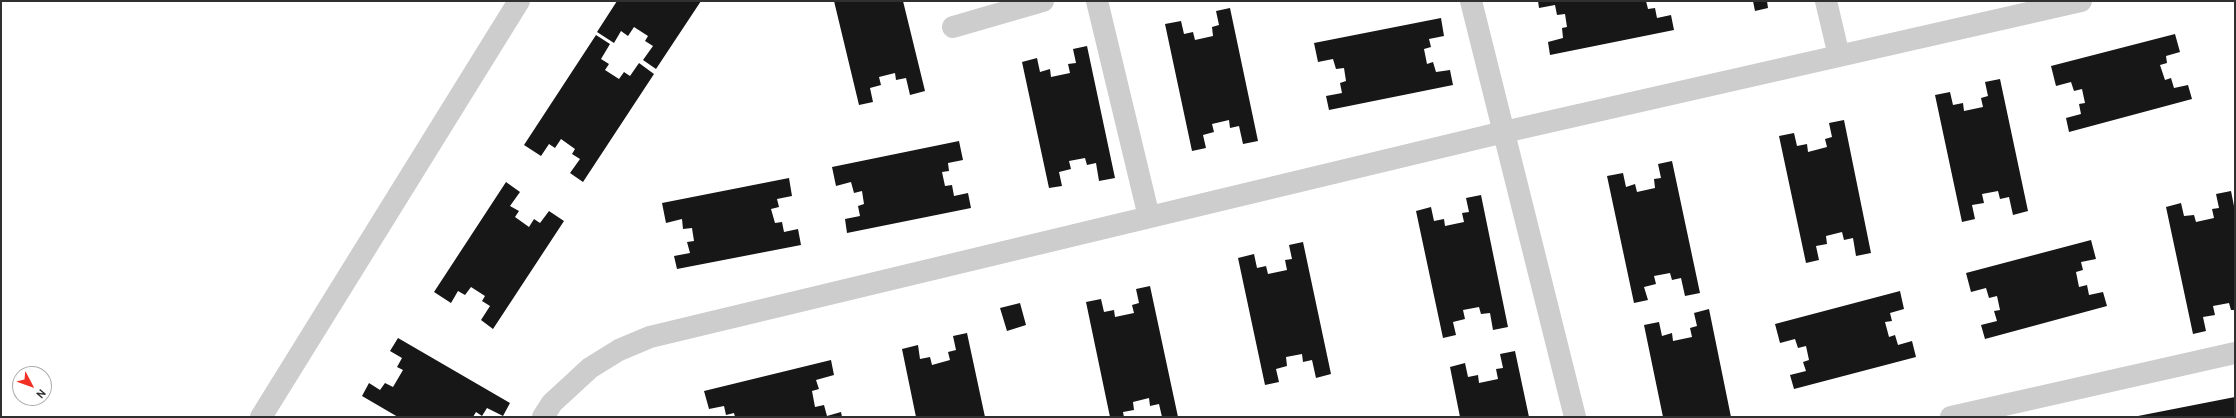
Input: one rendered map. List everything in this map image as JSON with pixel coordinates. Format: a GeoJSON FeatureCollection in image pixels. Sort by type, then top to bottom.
{"type":"FeatureCollection","features":[{"type":"Feature","properties":{"kind":"street"},"geometry":{"type":"LineString","coordinates":[[261,417],[518,1]]}},
{"type":"Feature","properties":{"kind":"street"},"geometry":{"type":"LineString","coordinates":[[953,27],[1043,1]]}},
{"type":"Feature","properties":{"kind":"street"},"geometry":{"type":"LineString","coordinates":[[1097,1],[1149,217]]}},
{"type":"Feature","properties":{"kind":"street"},"geometry":{"type":"LineString","coordinates":[[1471,1],[1575,417]]}},
{"type":"Feature","properties":{"kind":"street"},"geometry":{"type":"LineString","coordinates":[[1826,1],[1839,56]]}},
{"type":"Feature","properties":{"kind":"street"},"geometry":{"type":"LineString","coordinates":[[542,417],[552,403],[590,368],[619,350],[650,337],[1504,132],[2082,1]]}},
{"type":"Feature","properties":{"kind":"street"},"geometry":{"type":"LineString","coordinates":[[1951,417],[2235,353]]}},
{"type":"Feature","properties":{"kind":"building"},"geometry":{"type":"Polygon","coordinates":[[[617,1],[701,1],[656,69],[643,60],[653,46],[645,41],[648,36],[634,27],[628,36],[621,31],[614,43],[597,32],[617,1]]]}},
{"type":"Feature","properties":{"kind":"building"},"geometry":{"type":"Polygon","coordinates":[[[834,1],[903,1],[925,91],[910,95],[906,78],[896,80],[895,73],[879,77],[881,85],[870,88],[873,102],[859,105],[834,1]]]}},
{"type":"Feature","properties":{"kind":"building"},"geometry":{"type":"Polygon","coordinates":[[[1538,1],[1646,1],[1648,9],[1655,8],[1657,18],[1671,15],[1674,30],[1550,55],[1548,42],[1563,38],[1562,28],[1567,27],[1565,14],[1557,15],[1555,5],[1539,8],[1538,1]]]}},
{"type":"Feature","properties":{"kind":"building"},"geometry":{"type":"Polygon","coordinates":[[[1753,1],[1767,1],[1768,8],[1755,11],[1753,1]]]}},
{"type":"Feature","properties":{"kind":"building"},"geometry":{"type":"Polygon","coordinates":[[[1230,8],[1258,141],[1243,144],[1239,126],[1230,128],[1229,120],[1212,124],[1214,132],[1203,135],[1206,148],[1192,151],[1165,24],[1181,21],[1184,34],[1193,32],[1195,40],[1213,36],[1212,27],[1219,25],[1216,11],[1230,8]]]}},
{"type":"Feature","properties":{"kind":"building"},"geometry":{"type":"Polygon","coordinates":[[[1441,18],[1444,36],[1429,39],[1431,47],[1424,49],[1427,64],[1433,62],[1436,72],[1450,70],[1453,85],[1329,110],[1326,96],[1342,93],[1340,83],[1346,81],[1344,68],[1336,69],[1333,59],[1318,62],[1314,43],[1441,18]]]}},
{"type":"Feature","properties":{"kind":"building"},"geometry":{"type":"Polygon","coordinates":[[[2175,34],[2180,52],[2166,56],[2167,63],[2160,65],[2165,80],[2171,78],[2174,88],[2188,85],[2192,99],[2069,132],[2066,118],[2081,114],[2079,104],[2085,103],[2082,89],[2074,91],[2071,82],[2056,86],[2051,66],[2175,34]]]}},
{"type":"Feature","properties":{"kind":"building"},"geometry":{"type":"Polygon","coordinates":[[[596,35],[610,44],[601,59],[609,64],[605,70],[619,79],[624,72],[630,76],[639,63],[654,74],[583,182],[570,173],[580,159],[572,154],[575,149],[561,139],[555,148],[549,144],[541,156],[524,145],[596,35]]]}},
{"type":"Feature","properties":{"kind":"building"},"geometry":{"type":"Polygon","coordinates":[[[1087,46],[1115,178],[1099,181],[1096,163],[1087,165],[1085,158],[1069,161],[1071,169],[1059,172],[1062,186],[1049,188],[1022,62],[1037,58],[1040,72],[1050,69],[1051,77],[1070,73],[1068,64],[1076,63],[1073,49],[1087,46]]]}},
{"type":"Feature","properties":{"kind":"building"},"geometry":{"type":"Polygon","coordinates":[[[2000,79],[2028,211],[2013,215],[2009,197],[2000,199],[1998,191],[1982,194],[1984,203],[1972,205],[1975,219],[1962,222],[1935,95],[1950,92],[1953,105],[1963,103],[1964,111],[1983,107],[1981,98],[1988,96],[1985,82],[2000,79]]]}},
{"type":"Feature","properties":{"kind":"building"},"geometry":{"type":"Polygon","coordinates":[[[1844,120],[1871,253],[1856,256],[1853,238],[1844,240],[1842,232],[1826,236],[1827,244],[1816,246],[1819,260],[1806,263],[1779,136],[1794,133],[1797,146],[1807,144],[1808,152],[1827,147],[1825,139],[1832,137],[1829,123],[1844,120]]]}},
{"type":"Feature","properties":{"kind":"building"},"geometry":{"type":"Polygon","coordinates":[[[959,141],[963,160],[948,163],[949,171],[942,172],[945,186],[952,185],[954,196],[968,193],[971,208],[847,233],[845,219],[860,216],[858,206],[864,204],[862,191],[854,193],[851,182],[836,186],[832,167],[959,141]]]}},
{"type":"Feature","properties":{"kind":"building"},"geometry":{"type":"Polygon","coordinates":[[[1672,161],[1700,293],[1685,296],[1681,278],[1672,280],[1670,273],[1654,276],[1656,284],[1644,287],[1648,300],[1634,303],[1607,176],[1623,173],[1626,187],[1635,184],[1637,192],[1655,188],[1654,179],[1661,178],[1658,164],[1672,161]]]}},
{"type":"Feature","properties":{"kind":"building"},"geometry":{"type":"Polygon","coordinates":[[[789,178],[792,196],[777,199],[779,207],[771,209],[775,223],[782,222],[784,232],[798,229],[801,245],[677,269],[674,256],[690,253],[687,242],[694,241],[692,228],[683,229],[682,219],[666,223],[662,203],[789,178]]]}},
{"type":"Feature","properties":{"kind":"building"},"geometry":{"type":"Polygon","coordinates":[[[506,182],[520,192],[510,206],[519,211],[515,217],[529,227],[534,219],[540,223],[549,211],[564,221],[493,329],[481,320],[490,306],[482,301],[485,296],[471,287],[465,295],[458,291],[451,303],[434,292],[506,182]]]}},
{"type":"Feature","properties":{"kind":"building"},"geometry":{"type":"Polygon","coordinates":[[[2231,191],[2235,211],[2235,310],[2231,310],[2229,303],[2213,306],[2215,315],[2203,317],[2206,331],[2193,334],[2166,207],[2181,203],[2184,216],[2194,215],[2196,222],[2214,218],[2212,209],[2219,208],[2216,194],[2231,191]]]}},
{"type":"Feature","properties":{"kind":"building"},"geometry":{"type":"Polygon","coordinates":[[[1481,195],[1508,327],[1493,330],[1490,313],[1481,314],[1479,307],[1463,310],[1465,319],[1453,322],[1456,335],[1443,338],[1416,211],[1431,207],[1434,221],[1444,219],[1445,226],[1464,222],[1462,213],[1469,212],[1466,198],[1481,195]]]}},
{"type":"Feature","properties":{"kind":"building"},"geometry":{"type":"Polygon","coordinates":[[[2091,240],[2096,259],[2081,262],[2083,270],[2076,272],[2079,287],[2087,285],[2089,295],[2103,292],[2107,306],[1985,339],[1981,325],[1997,321],[1994,311],[2000,310],[1997,296],[1989,298],[1986,288],[1971,292],[1966,273],[2091,240]]]}},
{"type":"Feature","properties":{"kind":"building"},"geometry":{"type":"Polygon","coordinates":[[[1303,242],[1331,374],[1316,378],[1312,360],[1303,362],[1302,354],[1286,357],[1287,366],[1276,369],[1279,382],[1265,385],[1238,258],[1254,254],[1257,268],[1266,266],[1268,274],[1287,270],[1285,260],[1292,259],[1289,245],[1303,242]]]}},
{"type":"Feature","properties":{"kind":"building"},"geometry":{"type":"Polygon","coordinates":[[[1150,286],[1178,417],[1162,417],[1159,404],[1150,406],[1149,398],[1133,402],[1134,410],[1123,412],[1124,417],[1110,417],[1086,302],[1101,299],[1104,312],[1114,310],[1115,317],[1134,313],[1132,305],[1139,303],[1136,289],[1150,286]]]}},
{"type":"Feature","properties":{"kind":"building"},"geometry":{"type":"Polygon","coordinates":[[[1900,291],[1904,309],[1890,313],[1892,321],[1885,322],[1889,337],[1895,335],[1898,345],[1912,341],[1916,357],[1794,389],[1790,375],[1806,371],[1803,362],[1809,360],[1806,346],[1798,348],[1795,339],[1780,343],[1775,324],[1900,291]]]}},
{"type":"Feature","properties":{"kind":"building"},"geometry":{"type":"Polygon","coordinates":[[[1020,303],[1026,325],[1007,331],[1000,308],[1020,303]]]}},
{"type":"Feature","properties":{"kind":"building"},"geometry":{"type":"Polygon","coordinates":[[[1709,309],[1731,417],[1663,417],[1644,325],[1659,322],[1662,336],[1672,333],[1673,341],[1692,337],[1690,328],[1697,326],[1694,313],[1709,309]]]}},
{"type":"Feature","properties":{"kind":"building"},"geometry":{"type":"Polygon","coordinates":[[[967,333],[985,417],[916,417],[902,349],[918,345],[920,359],[930,357],[932,365],[950,360],[948,352],[956,350],[953,336],[967,333]]]}},
{"type":"Feature","properties":{"kind":"building"},"geometry":{"type":"Polygon","coordinates":[[[398,338],[510,403],[503,416],[487,408],[482,416],[476,412],[473,417],[398,417],[362,396],[369,383],[380,390],[385,383],[393,387],[403,370],[397,367],[402,358],[390,351],[398,338]]]}},
{"type":"Feature","properties":{"kind":"building"},"geometry":{"type":"Polygon","coordinates":[[[1515,351],[1529,417],[1460,417],[1450,367],[1465,363],[1468,377],[1478,375],[1479,383],[1498,379],[1496,369],[1503,368],[1500,354],[1515,351]]]}},
{"type":"Feature","properties":{"kind":"building"},"geometry":{"type":"Polygon","coordinates":[[[831,360],[834,375],[816,380],[819,389],[812,391],[815,407],[824,405],[827,416],[841,412],[842,417],[735,417],[734,413],[726,415],[724,406],[709,409],[704,391],[831,360]]]}},
{"type":"Feature","properties":{"kind":"building"},"geometry":{"type":"Polygon","coordinates":[[[2235,397],[2235,417],[2138,417],[2138,416],[2235,397]]]}}]}
